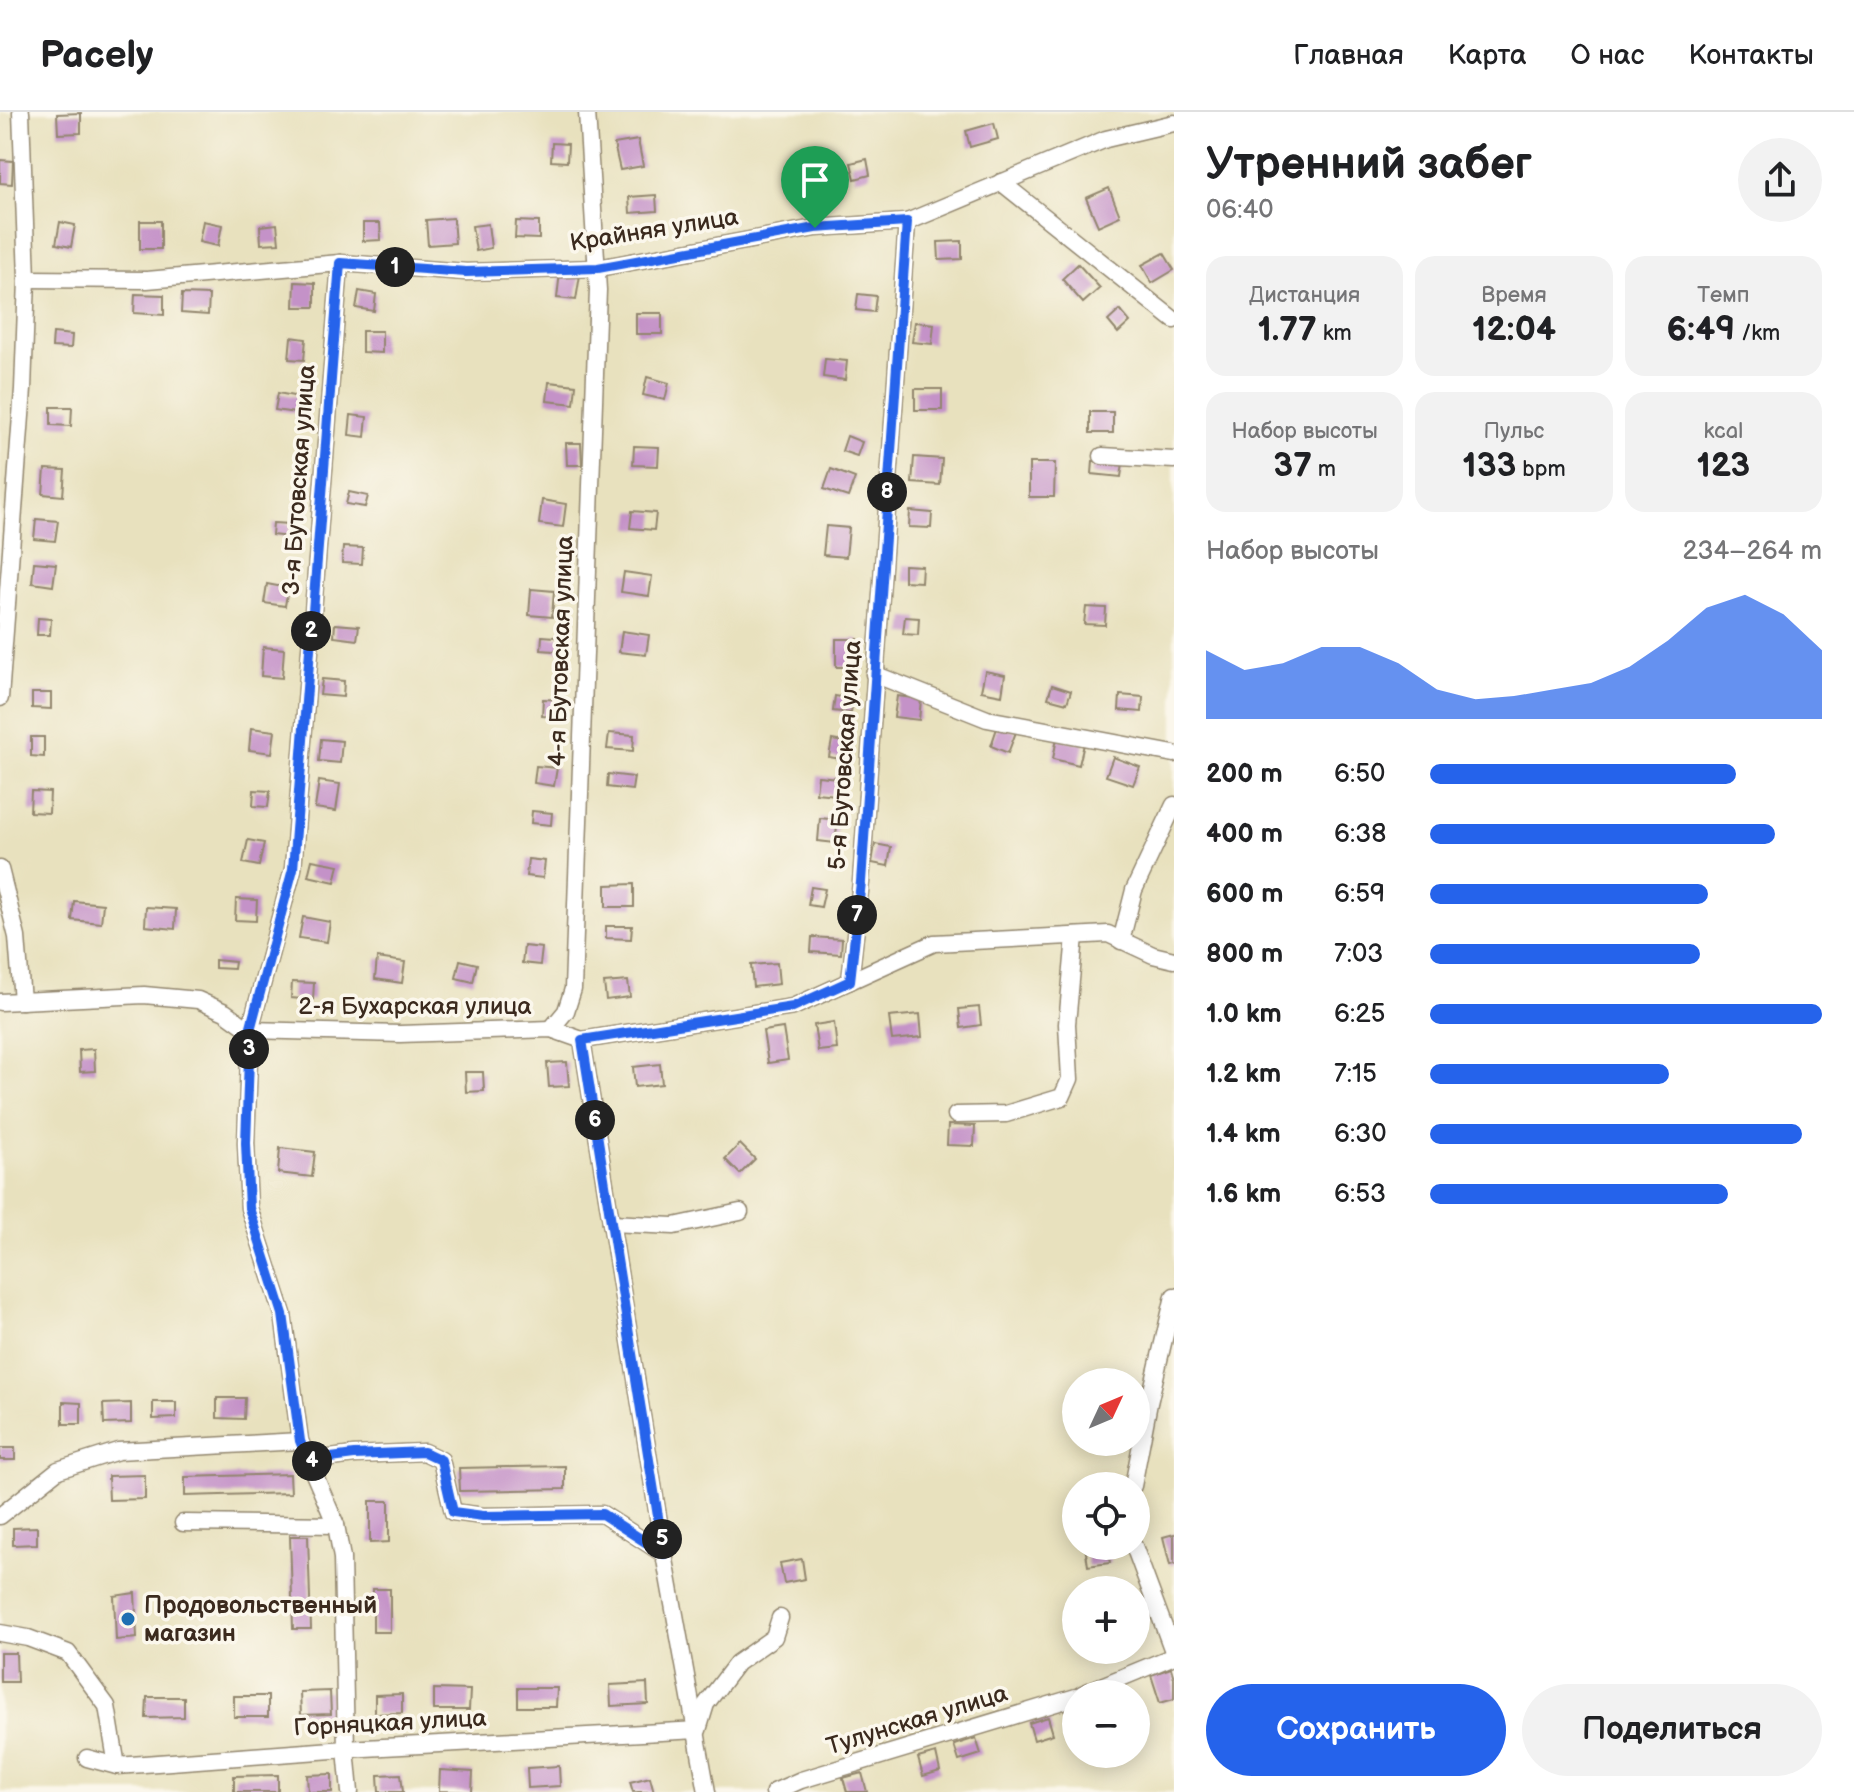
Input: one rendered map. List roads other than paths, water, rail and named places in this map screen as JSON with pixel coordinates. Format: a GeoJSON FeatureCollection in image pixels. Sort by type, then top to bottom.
{"type":"FeatureCollection","features":[{"type":"Feature","properties":{"kind":"street"},"geometry":{"type":"LineString","coordinates":[[0,698],[23,389],[27,279],[21,112]]}},
{"type":"Feature","properties":{"kind":"street","name":"4-я Бутовская улица"},"geometry":{"type":"LineString","coordinates":[[551,1029],[566,1011],[573,989],[598,268],[587,112]]}},
{"type":"Feature","properties":{"kind":"street","name":"Крайняя улица"},"geometry":{"type":"LineString","coordinates":[[27,279],[147,280],[340,263],[466,272],[598,268],[815,228],[907,222],[1106,139],[1174,123]]}},
{"type":"Feature","properties":{"kind":"street"},"geometry":{"type":"LineString","coordinates":[[1001,182],[1174,320]]}},
{"type":"Feature","properties":{"kind":"street","name":"5-я Бутовская улица"},"geometry":{"type":"LineString","coordinates":[[850,981],[861,882],[907,222]]}},
{"type":"Feature","properties":{"kind":"street","name":"3-я Бутовская улица"},"geometry":{"type":"LineString","coordinates":[[340,263],[293,869],[250,1030],[246,1143],[249,1208],[283,1314],[300,1441],[336,1525],[342,1558],[346,1749],[350,1792]]}},
{"type":"Feature","properties":{"kind":"street"},"geometry":{"type":"LineString","coordinates":[[1102,456],[1174,460]]}},
{"type":"Feature","properties":{"kind":"street"},"geometry":{"type":"LineString","coordinates":[[874,674],[987,719],[1174,754]]}},
{"type":"Feature","properties":{"kind":"street"},"geometry":{"type":"LineString","coordinates":[[1121,941],[1134,890],[1174,805]]}},
{"type":"Feature","properties":{"kind":"street"},"geometry":{"type":"LineString","coordinates":[[0,869],[17,937],[22,1001]]}},
{"type":"Feature","properties":{"kind":"street"},"geometry":{"type":"LineString","coordinates":[[551,1029],[582,1040],[793,1007],[934,943],[1108,934],[1153,955],[1174,960]]}},
{"type":"Feature","properties":{"kind":"street"},"geometry":{"type":"LineString","coordinates":[[956,1115],[1006,1114],[1062,1097],[1070,1079],[1067,1024],[1075,936]]}},
{"type":"Feature","properties":{"kind":"street"},"geometry":{"type":"LineString","coordinates":[[0,1002],[144,995],[198,1000],[225,1012],[250,1030]]}},
{"type":"Feature","properties":{"kind":"street","name":"2-я Бухарская улица"},"geometry":{"type":"LineString","coordinates":[[250,1030],[400,1034],[551,1029]]}},
{"type":"Feature","properties":{"kind":"street"},"geometry":{"type":"LineString","coordinates":[[582,1040],[664,1554],[707,1792]]}},
{"type":"Feature","properties":{"kind":"street"},"geometry":{"type":"LineString","coordinates":[[611,1223],[674,1226],[740,1212]]}},
{"type":"Feature","properties":{"kind":"street"},"geometry":{"type":"LineString","coordinates":[[1136,1472],[1174,1296]]}},
{"type":"Feature","properties":{"kind":"street"},"geometry":{"type":"LineString","coordinates":[[0,1516],[58,1470],[118,1451],[300,1441]]}},
{"type":"Feature","properties":{"kind":"street"},"geometry":{"type":"LineString","coordinates":[[308,1461],[354,1455],[424,1452],[441,1460],[453,1512],[483,1516],[602,1514],[664,1554]]}},
{"type":"Feature","properties":{"kind":"street"},"geometry":{"type":"LineString","coordinates":[[183,1523],[336,1525]]}},
{"type":"Feature","properties":{"kind":"street"},"geometry":{"type":"LineString","coordinates":[[1115,1680],[1174,1655],[1139,1560]]}},
{"type":"Feature","properties":{"kind":"street"},"geometry":{"type":"LineString","coordinates":[[698,1730],[706,1704],[737,1663],[774,1637],[780,1618]]}},
{"type":"Feature","properties":{"kind":"street"},"geometry":{"type":"LineString","coordinates":[[0,1633],[28,1638],[68,1653],[107,1706],[117,1766]]}},
{"type":"Feature","properties":{"kind":"street","name":"Тулунская улица"},"geometry":{"type":"LineString","coordinates":[[774,1792],[801,1780],[1062,1701]]}},
{"type":"Feature","properties":{"kind":"street","name":"Горняцкая улица"},"geometry":{"type":"LineString","coordinates":[[87,1758],[117,1766],[346,1749],[698,1730]]}},
{"type":"Feature","properties":{"kind":"place","name":"Продовольственный магазин"},"geometry":{"type":"Point","coordinates":[128,1619]}}]}
